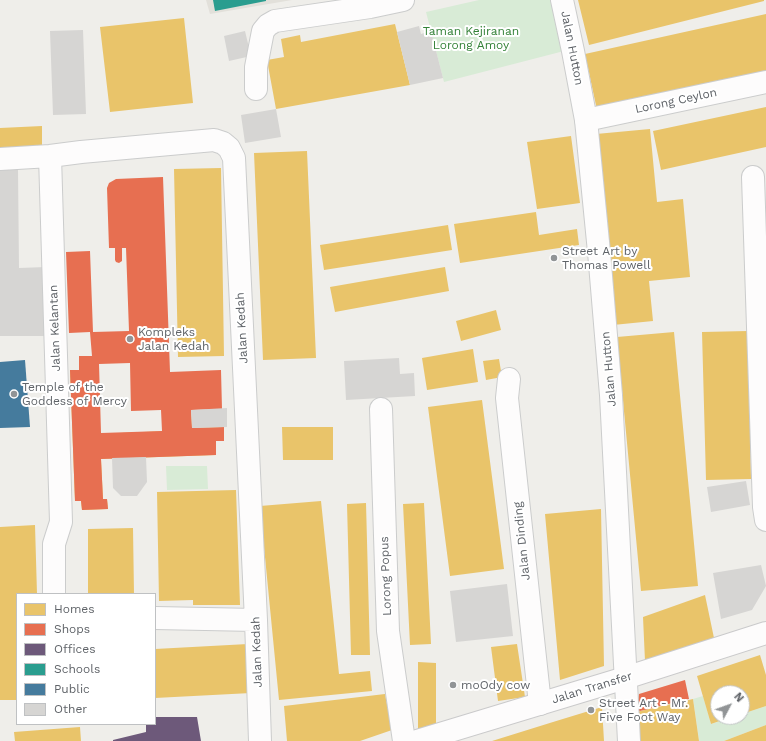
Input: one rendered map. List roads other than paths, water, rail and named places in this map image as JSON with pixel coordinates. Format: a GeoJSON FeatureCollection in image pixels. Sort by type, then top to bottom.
{"type":"FeatureCollection","features":[{"type":"Feature","properties":{"kind":"street"},"geometry":{"type":"LineString","coordinates":[[256,89],[256,67],[264,31],[268,25],[275,21],[370,7],[403,0]]}},
{"type":"Feature","properties":{"kind":"street","name":"Jalan Hutton"},"geometry":{"type":"LineString","coordinates":[[562,0],[586,120],[599,252],[611,395],[629,741]]}},
{"type":"Feature","properties":{"kind":"street","name":"Lorong Ceylon"},"geometry":{"type":"LineString","coordinates":[[586,120],[766,82]]}},
{"type":"Feature","properties":{"kind":"street","name":"Jalan Kedah"},"geometry":{"type":"LineString","coordinates":[[0,159],[50,156],[214,140],[223,143],[229,148],[234,158],[256,620],[260,741]]}},
{"type":"Feature","properties":{"kind":"street","name":"Jalan Kelantan"},"geometry":{"type":"LineString","coordinates":[[50,156],[61,522],[54,544],[54,593]]}},
{"type":"Feature","properties":{"kind":"street"},"geometry":{"type":"LineString","coordinates":[[753,177],[761,236],[764,500],[766,520]]}},
{"type":"Feature","properties":{"kind":"street","name":"Jalan Dinding"},"geometry":{"type":"LineString","coordinates":[[509,379],[507,398],[540,704]]}},
{"type":"Feature","properties":{"kind":"street","name":"Lorong Popus"},"geometry":{"type":"LineString","coordinates":[[381,409],[388,631],[404,741]]}},
{"type":"Feature","properties":{"kind":"street"},"geometry":{"type":"LineString","coordinates":[[156,618],[256,620]]}},
{"type":"Feature","properties":{"kind":"street","name":"Jalan Transfer"},"geometry":{"type":"LineString","coordinates":[[417,741],[443,737],[540,704],[626,678],[766,632]]}},
{"type":"Feature","properties":{"kind":"place","name":"Street Art by Thomas Powell"},"geometry":{"type":"Point","coordinates":[554,258]}},
{"type":"Feature","properties":{"kind":"place","name":"Kompleks Jalan Kedah"},"geometry":{"type":"Point","coordinates":[130,339]}},
{"type":"Feature","properties":{"kind":"place","name":"Temple of the Goddess of Mercy"},"geometry":{"type":"Point","coordinates":[14,394]}},
{"type":"Feature","properties":{"kind":"place","name":"moOdy cow"},"geometry":{"type":"Point","coordinates":[453,685]}},
{"type":"Feature","properties":{"kind":"place","name":"Street Art - Mr. Five Foot Way"},"geometry":{"type":"Point","coordinates":[591,710]}},
{"type":"Feature","properties":{"kind":"park label","name":"Taman Kejiranan Lorong Amoy"},"geometry":{"type":"Point","coordinates":[471,38]}}]}
